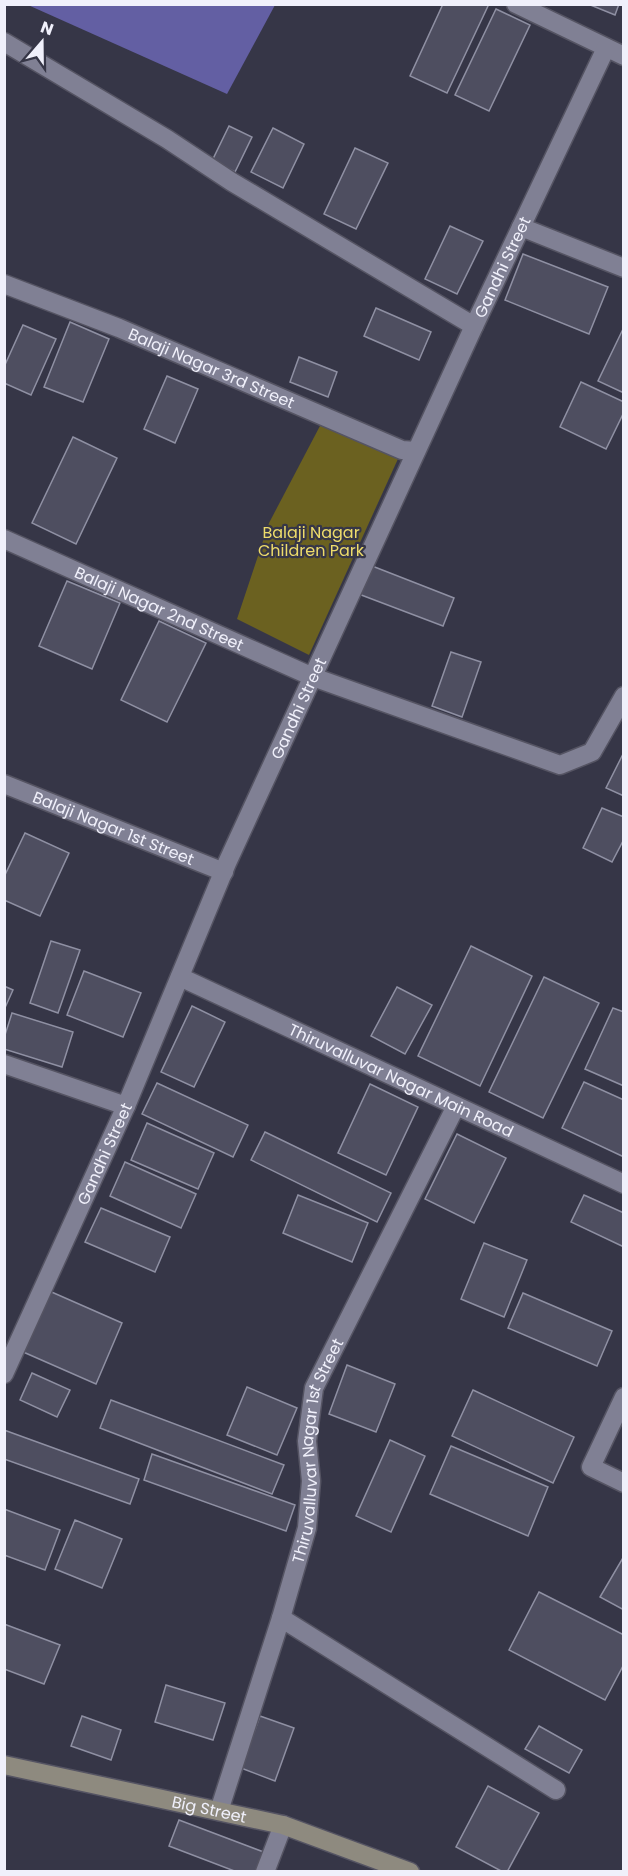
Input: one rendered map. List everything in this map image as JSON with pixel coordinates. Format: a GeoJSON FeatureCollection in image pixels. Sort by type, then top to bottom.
{"type":"FeatureCollection","features":[{"type":"Feature","properties":{"kind":"street"},"geometry":{"type":"LineString","coordinates":[[516,4],[624,56]]}},
{"type":"Feature","properties":{"kind":"street"},"geometry":{"type":"LineString","coordinates":[[4,42],[167,139],[232,182],[474,326]]}},
{"type":"Feature","properties":{"kind":"street","name":"Gandhi Street"},"geometry":{"type":"LineString","coordinates":[[4,1374],[126,1107],[224,872],[416,451],[606,48]]}},
{"type":"Feature","properties":{"kind":"street"},"geometry":{"type":"LineString","coordinates":[[521,227],[624,268]]}},
{"type":"Feature","properties":{"kind":"street","name":"Balaji Nagar 3rd Street"},"geometry":{"type":"LineString","coordinates":[[4,284],[119,328],[402,450],[416,451]]}},
{"type":"Feature","properties":{"kind":"street","name":"Balaji Nagar 2nd Street"},"geometry":{"type":"LineString","coordinates":[[4,539],[313,677],[560,765],[592,753],[619,718],[624,696]]}},
{"type":"Feature","properties":{"kind":"street","name":"Balaji Nagar 1st Street"},"geometry":{"type":"LineString","coordinates":[[4,784],[224,872]]}},
{"type":"Feature","properties":{"kind":"street","name":"Thiruvalluvar Nagar Main Road"},"geometry":{"type":"LineString","coordinates":[[180,977],[624,1184]]}},
{"type":"Feature","properties":{"kind":"street"},"geometry":{"type":"LineString","coordinates":[[4,1064],[126,1107]]}},
{"type":"Feature","properties":{"kind":"street","name":"Thiruvalluvar Nagar 1st Street"},"geometry":{"type":"LineString","coordinates":[[219,1811],[281,1618],[307,1528],[311,1481],[307,1441],[314,1388],[456,1106]]}},
{"type":"Feature","properties":{"kind":"street"},"geometry":{"type":"LineString","coordinates":[[624,1397],[591,1467],[624,1484]]}},
{"type":"Feature","properties":{"kind":"street"},"geometry":{"type":"LineString","coordinates":[[281,1618],[556,1790]]}},
{"type":"Feature","properties":{"kind":"street","name":"Big Street"},"geometry":{"type":"LineString","coordinates":[[4,1765],[283,1825],[410,1872]]}},
{"type":"Feature","properties":{"kind":"street"},"geometry":{"type":"LineString","coordinates":[[265,1872],[283,1825]]}},
{"type":"Feature","properties":{"kind":"green space","name":"Balaji Nagar Children Park"},"geometry":{"type":"Polygon","coordinates":[[[321,424],[402,450],[309,655],[237,619],[269,523],[321,424]]]}},
{"type":"Feature","properties":{"kind":"shaded area"},"geometry":{"type":"Polygon","coordinates":[[[28,5],[275,5],[227,94],[28,5]]]}},
{"type":"Feature","properties":{"kind":"building"},"geometry":{"type":"Polygon","coordinates":[[[443,4],[485,4],[488,6],[447,93],[410,76],[443,4]]]}},
{"type":"Feature","properties":{"kind":"building"},"geometry":{"type":"Polygon","coordinates":[[[588,4],[619,4],[615,15],[588,4]]]}},
{"type":"Feature","properties":{"kind":"building"},"geometry":{"type":"Polygon","coordinates":[[[496,9],[530,25],[489,111],[455,95],[496,9]]]}},
{"type":"Feature","properties":{"kind":"building"},"geometry":{"type":"Polygon","coordinates":[[[229,126],[252,137],[235,172],[212,161],[229,126]]]}},
{"type":"Feature","properties":{"kind":"building"},"geometry":{"type":"Polygon","coordinates":[[[273,128],[304,144],[283,188],[251,172],[273,128]]]}},
{"type":"Feature","properties":{"kind":"building"},"geometry":{"type":"Polygon","coordinates":[[[355,148],[388,163],[356,229],[324,214],[355,148]]]}},
{"type":"Feature","properties":{"kind":"building"},"geometry":{"type":"Polygon","coordinates":[[[450,226],[483,241],[457,294],[425,279],[450,226]]]}},
{"type":"Feature","properties":{"kind":"building"},"geometry":{"type":"Polygon","coordinates":[[[523,254],[608,287],[589,334],[505,300],[523,254]]]}},
{"type":"Feature","properties":{"kind":"building"},"geometry":{"type":"Polygon","coordinates":[[[376,308],[431,332],[419,360],[364,336],[376,308]]]}},
{"type":"Feature","properties":{"kind":"building"},"geometry":{"type":"Polygon","coordinates":[[[70,322],[109,339],[83,402],[44,387],[70,322]]]}},
{"type":"Feature","properties":{"kind":"building"},"geometry":{"type":"Polygon","coordinates":[[[23,325],[56,339],[31,395],[4,383],[4,367],[23,325]]]}},
{"type":"Feature","properties":{"kind":"building"},"geometry":{"type":"Polygon","coordinates":[[[624,327],[624,393],[598,381],[624,327]]]}},
{"type":"Feature","properties":{"kind":"building"},"geometry":{"type":"Polygon","coordinates":[[[299,357],[337,372],[328,397],[290,382],[299,357]]]}},
{"type":"Feature","properties":{"kind":"building"},"geometry":{"type":"Polygon","coordinates":[[[167,376],[198,389],[175,443],[144,429],[167,376]]]}},
{"type":"Feature","properties":{"kind":"building"},"geometry":{"type":"Polygon","coordinates":[[[581,382],[624,402],[624,412],[606,449],[560,427],[581,382]]]}},
{"type":"Feature","properties":{"kind":"building"},"geometry":{"type":"Polygon","coordinates":[[[73,437],[117,458],[76,544],[32,523],[73,437]]]}},
{"type":"Feature","properties":{"kind":"building"},"geometry":{"type":"Polygon","coordinates":[[[367,564],[454,598],[443,626],[356,593],[367,564]]]}},
{"type":"Feature","properties":{"kind":"building"},"geometry":{"type":"Polygon","coordinates":[[[67,581],[120,603],[92,669],[39,646],[67,581]]]}},
{"type":"Feature","properties":{"kind":"building"},"geometry":{"type":"Polygon","coordinates":[[[159,621],[206,643],[167,722],[121,700],[159,621]]]}},
{"type":"Feature","properties":{"kind":"building"},"geometry":{"type":"Polygon","coordinates":[[[451,652],[481,662],[462,717],[432,706],[451,652]]]}},
{"type":"Feature","properties":{"kind":"building"},"geometry":{"type":"Polygon","coordinates":[[[624,752],[624,796],[606,788],[624,752]]]}},
{"type":"Feature","properties":{"kind":"building"},"geometry":{"type":"Polygon","coordinates":[[[602,808],[624,817],[624,839],[612,862],[583,848],[602,808]]]}},
{"type":"Feature","properties":{"kind":"building"},"geometry":{"type":"Polygon","coordinates":[[[25,833],[69,853],[40,916],[4,900],[4,877],[25,833]]]}},
{"type":"Feature","properties":{"kind":"building"},"geometry":{"type":"Polygon","coordinates":[[[51,941],[80,950],[58,1013],[30,1003],[51,941]]]}},
{"type":"Feature","properties":{"kind":"building"},"geometry":{"type":"Polygon","coordinates":[[[471,946],[532,976],[480,1086],[418,1056],[471,946]]]}},
{"type":"Feature","properties":{"kind":"building"},"geometry":{"type":"Polygon","coordinates":[[[84,971],[141,993],[123,1037],[67,1015],[84,971]]]}},
{"type":"Feature","properties":{"kind":"building"},"geometry":{"type":"Polygon","coordinates":[[[544,977],[599,1003],[543,1118],[489,1092],[544,977]]]}},
{"type":"Feature","properties":{"kind":"building"},"geometry":{"type":"Polygon","coordinates":[[[4,986],[13,990],[4,1010],[4,986]]]}},
{"type":"Feature","properties":{"kind":"building"},"geometry":{"type":"Polygon","coordinates":[[[397,987],[432,1005],[405,1054],[371,1036],[397,987]]]}},
{"type":"Feature","properties":{"kind":"building"},"geometry":{"type":"Polygon","coordinates":[[[192,1006],[225,1022],[194,1087],[161,1072],[192,1006]]]}},
{"type":"Feature","properties":{"kind":"building"},"geometry":{"type":"Polygon","coordinates":[[[613,1008],[624,1012],[624,1086],[585,1069],[613,1008]]]}},
{"type":"Feature","properties":{"kind":"building"},"geometry":{"type":"Polygon","coordinates":[[[12,1013],[73,1032],[62,1067],[4,1049],[4,1038],[12,1013]]]}},
{"type":"Feature","properties":{"kind":"building"},"geometry":{"type":"Polygon","coordinates":[[[584,1082],[624,1100],[624,1157],[562,1128],[584,1082]]]}},
{"type":"Feature","properties":{"kind":"building"},"geometry":{"type":"Polygon","coordinates":[[[157,1083],[248,1125],[233,1157],[142,1114],[157,1083]]]}},
{"type":"Feature","properties":{"kind":"building"},"geometry":{"type":"Polygon","coordinates":[[[370,1084],[418,1107],[386,1175],[338,1153],[370,1084]]]}},
{"type":"Feature","properties":{"kind":"building"},"geometry":{"type":"Polygon","coordinates":[[[147,1123],[214,1153],[198,1189],[131,1160],[147,1123]]]}},
{"type":"Feature","properties":{"kind":"building"},"geometry":{"type":"Polygon","coordinates":[[[265,1132],[391,1193],[377,1222],[251,1160],[265,1132]]]}},
{"type":"Feature","properties":{"kind":"building"},"geometry":{"type":"Polygon","coordinates":[[[457,1134],[506,1158],[474,1223],[425,1199],[457,1134]]]}},
{"type":"Feature","properties":{"kind":"building"},"geometry":{"type":"Polygon","coordinates":[[[125,1162],[196,1194],[181,1228],[110,1196],[125,1162]]]}},
{"type":"Feature","properties":{"kind":"building"},"geometry":{"type":"Polygon","coordinates":[[[298,1195],[368,1223],[352,1262],[283,1233],[298,1195]]]}},
{"type":"Feature","properties":{"kind":"building"},"geometry":{"type":"Polygon","coordinates":[[[584,1195],[624,1213],[624,1247],[571,1222],[584,1195]]]}},
{"type":"Feature","properties":{"kind":"building"},"geometry":{"type":"Polygon","coordinates":[[[101,1208],[170,1237],[155,1272],[85,1242],[101,1208]]]}},
{"type":"Feature","properties":{"kind":"building"},"geometry":{"type":"Polygon","coordinates":[[[484,1243],[527,1260],[504,1317],[461,1299],[484,1243]]]}},
{"type":"Feature","properties":{"kind":"building"},"geometry":{"type":"Polygon","coordinates":[[[47,1290],[122,1323],[96,1384],[21,1351],[47,1290]]]}},
{"type":"Feature","properties":{"kind":"building"},"geometry":{"type":"Polygon","coordinates":[[[523,1293],[612,1331],[597,1366],[508,1328],[523,1293]]]}},
{"type":"Feature","properties":{"kind":"building"},"geometry":{"type":"Polygon","coordinates":[[[347,1365],[395,1384],[376,1432],[329,1414],[347,1365]]]}},
{"type":"Feature","properties":{"kind":"building"},"geometry":{"type":"Polygon","coordinates":[[[32,1373],[70,1390],[57,1417],[20,1400],[32,1373]]]}},
{"type":"Feature","properties":{"kind":"building"},"geometry":{"type":"Polygon","coordinates":[[[247,1387],[297,1408],[277,1455],[227,1435],[247,1387]]]}},
{"type":"Feature","properties":{"kind":"building"},"geometry":{"type":"Polygon","coordinates":[[[473,1390],[574,1437],[553,1483],[452,1436],[473,1390]]]}},
{"type":"Feature","properties":{"kind":"building"},"geometry":{"type":"Polygon","coordinates":[[[111,1400],[284,1465],[272,1494],[100,1428],[111,1400]]]}},
{"type":"Feature","properties":{"kind":"building"},"geometry":{"type":"Polygon","coordinates":[[[4,1430],[139,1479],[130,1504],[4,1459],[4,1430]]]}},
{"type":"Feature","properties":{"kind":"building"},"geometry":{"type":"Polygon","coordinates":[[[390,1440],[425,1456],[391,1532],[356,1516],[390,1440]]]}},
{"type":"Feature","properties":{"kind":"building"},"geometry":{"type":"Polygon","coordinates":[[[451,1446],[548,1487],[528,1536],[430,1494],[451,1446]]]}},
{"type":"Feature","properties":{"kind":"building"},"geometry":{"type":"Polygon","coordinates":[[[152,1454],[295,1505],[286,1531],[144,1480],[152,1454]]]}},
{"type":"Feature","properties":{"kind":"building"},"geometry":{"type":"Polygon","coordinates":[[[4,1509],[60,1530],[45,1570],[4,1555],[4,1509]]]}},
{"type":"Feature","properties":{"kind":"building"},"geometry":{"type":"Polygon","coordinates":[[[75,1520],[122,1539],[102,1588],[55,1569],[75,1520]]]}},
{"type":"Feature","properties":{"kind":"building"},"geometry":{"type":"Polygon","coordinates":[[[624,1556],[624,1610],[600,1597],[624,1556]]]}},
{"type":"Feature","properties":{"kind":"building"},"geometry":{"type":"Polygon","coordinates":[[[539,1592],[624,1635],[624,1664],[605,1700],[509,1650],[539,1592]]]}},
{"type":"Feature","properties":{"kind":"building"},"geometry":{"type":"Polygon","coordinates":[[[4,1624],[60,1645],[44,1684],[4,1669],[4,1624]]]}},
{"type":"Feature","properties":{"kind":"building"},"geometry":{"type":"Polygon","coordinates":[[[166,1685],[225,1703],[213,1740],[155,1722],[166,1685]]]}},
{"type":"Feature","properties":{"kind":"building"},"geometry":{"type":"Polygon","coordinates":[[[82,1716],[121,1730],[111,1760],[71,1746],[82,1716]]]}},
{"type":"Feature","properties":{"kind":"building"},"geometry":{"type":"Polygon","coordinates":[[[260,1716],[294,1728],[275,1781],[241,1768],[260,1716]]]}},
{"type":"Feature","properties":{"kind":"building"},"geometry":{"type":"Polygon","coordinates":[[[539,1726],[582,1750],[569,1773],[525,1749],[539,1726]]]}},
{"type":"Feature","properties":{"kind":"building"},"geometry":{"type":"Polygon","coordinates":[[[488,1786],[539,1813],[507,1872],[456,1847],[488,1786]]]}},
{"type":"Feature","properties":{"kind":"building"},"geometry":{"type":"Polygon","coordinates":[[[179,1820],[269,1854],[263,1872],[237,1872],[169,1846],[179,1820]]]}}]}
